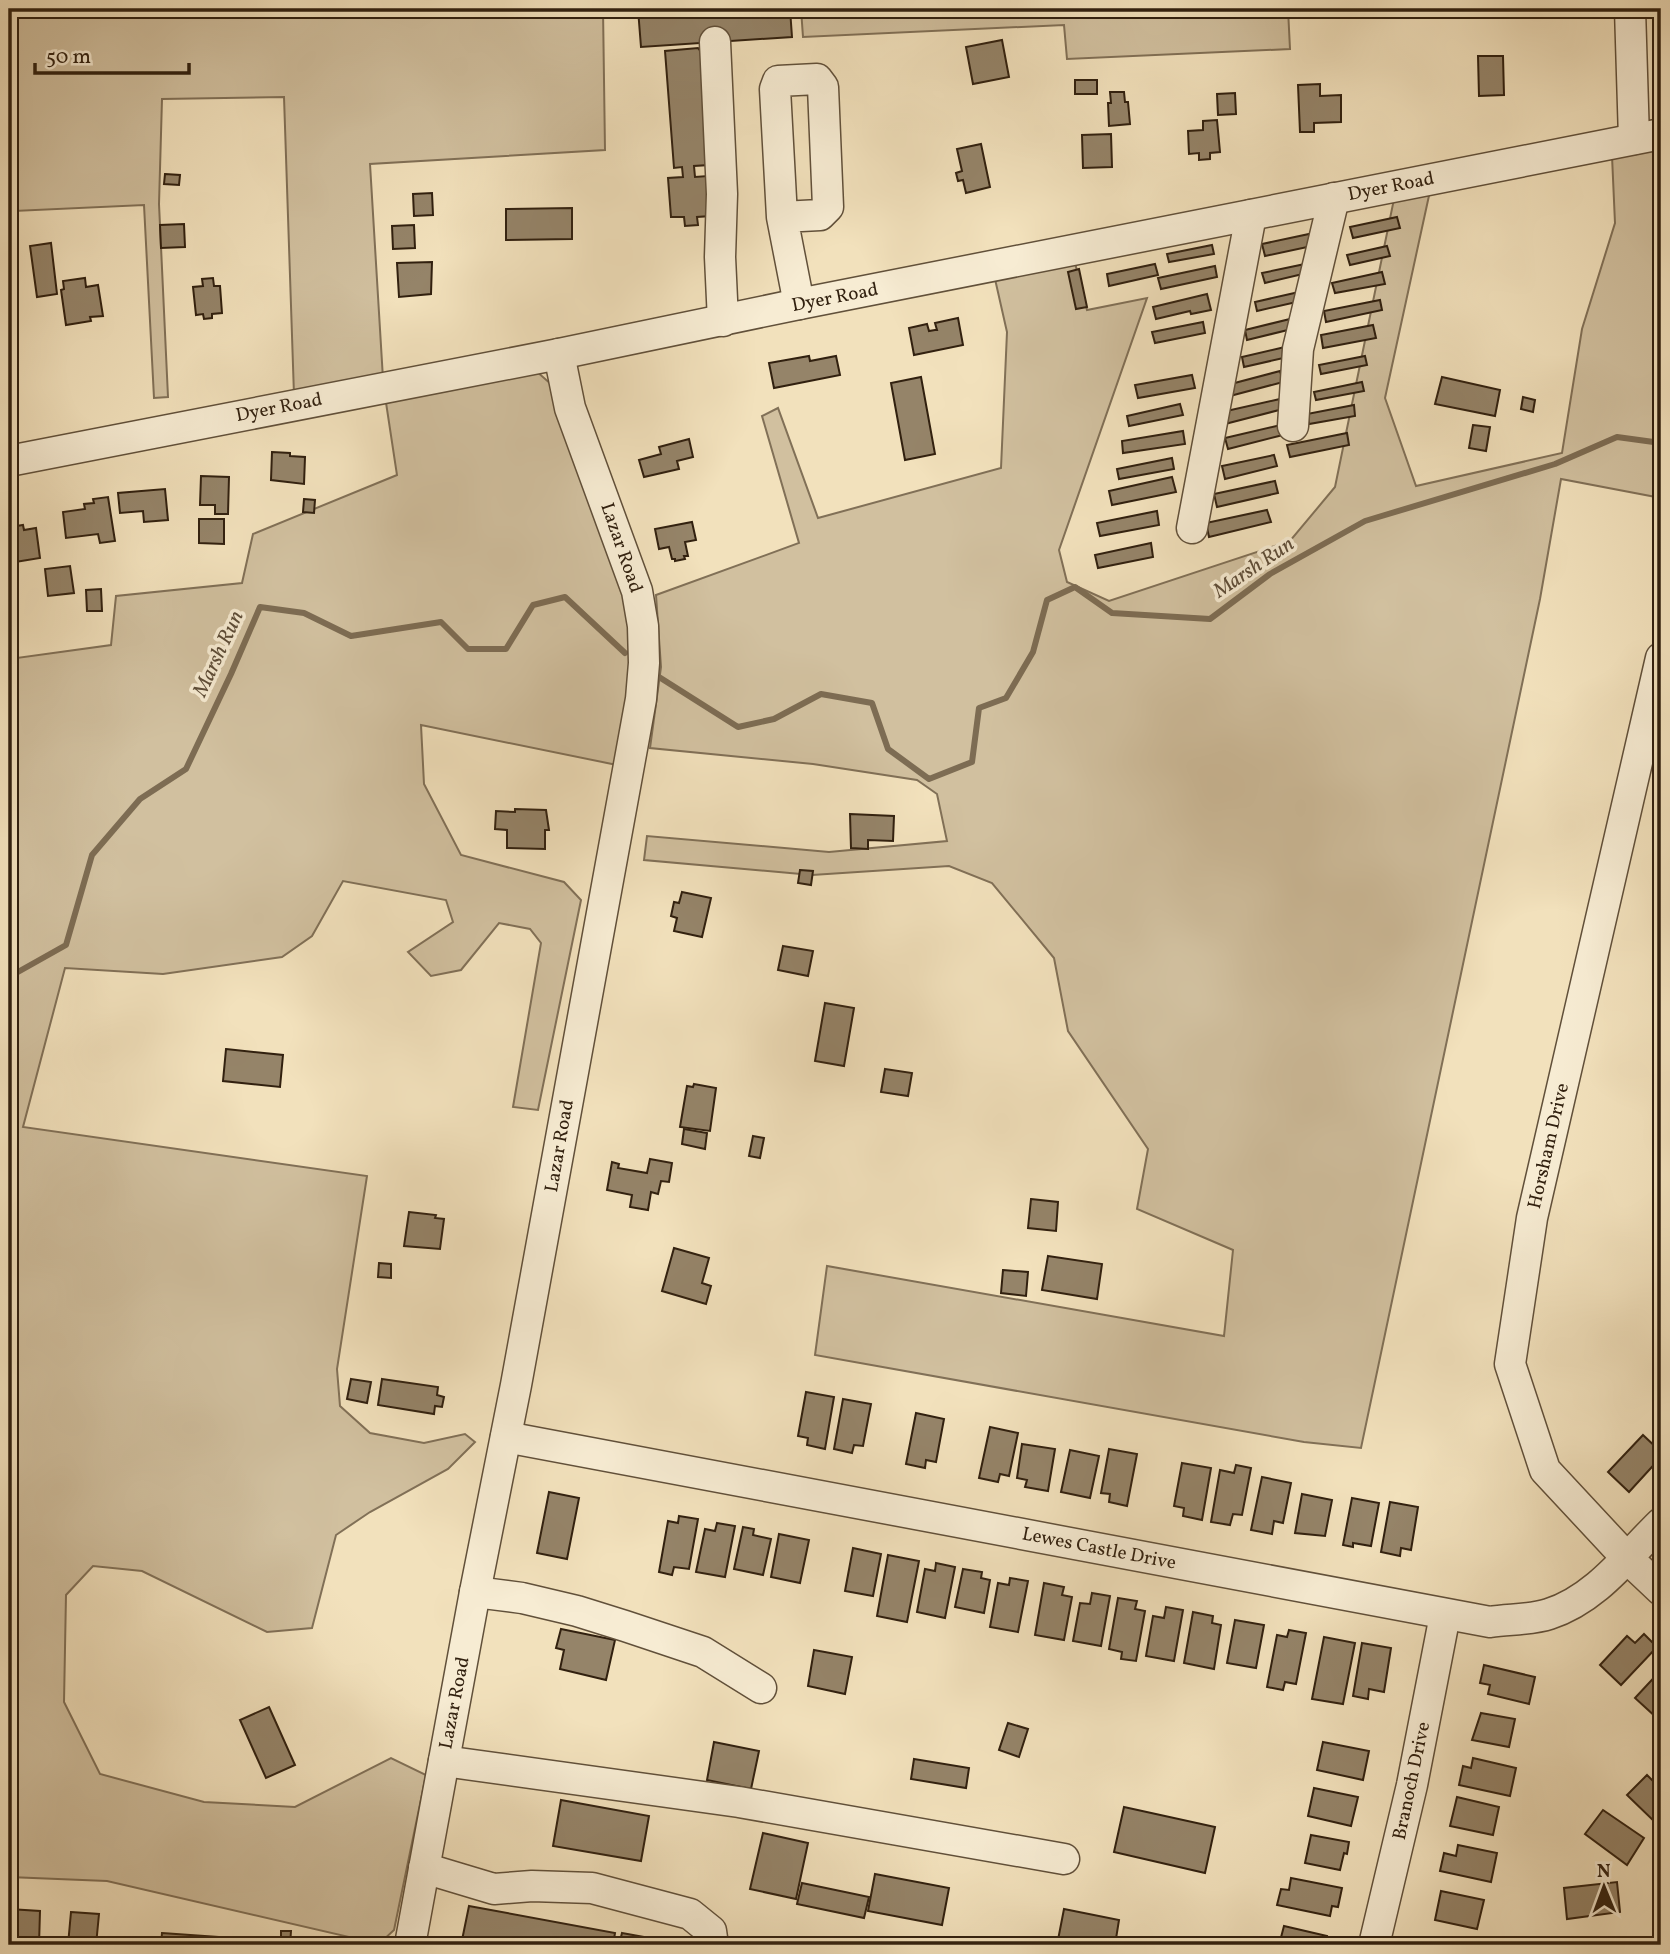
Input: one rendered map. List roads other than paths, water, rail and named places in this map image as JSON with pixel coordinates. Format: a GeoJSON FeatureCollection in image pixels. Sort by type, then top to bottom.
{"type":"FeatureCollection","features":[{"type":"Feature","properties":{"kind":"street"},"geometry":{"type":"LineString","coordinates":[[1630,9],[1647,136]]}},
{"type":"Feature","properties":{"kind":"street"},"geometry":{"type":"LineString","coordinates":[[715,43],[722,194],[720,257],[723,321]]}},
{"type":"Feature","properties":{"kind":"street","name":"Dyer Road"},"geometry":{"type":"LineString","coordinates":[[9,461],[1647,136]]}},
{"type":"Feature","properties":{"kind":"street"},"geometry":{"type":"LineString","coordinates":[[1293,426],[1298,349],[1334,198]]}},
{"type":"Feature","properties":{"kind":"street"},"geometry":{"type":"LineString","coordinates":[[1192,528],[1251,215]]}},
{"type":"Feature","properties":{"kind":"street"},"geometry":{"type":"LineString","coordinates":[[782,217],[799,304]]}},
{"type":"Feature","properties":{"kind":"street","name":"Lazar Road"},"geometry":{"type":"LineString","coordinates":[[410,1945],[636,732],[644,663],[638,591],[570,408],[559,354]]}},
{"type":"Feature","properties":{"kind":"street","name":"Horsham Drive"},"geometry":{"type":"LineString","coordinates":[[1661,658],[1532,1218],[1510,1364],[1545,1470],[1626,1557],[1661,1590]]}},
{"type":"Feature","properties":{"kind":"street","name":"Lewes Castle Drive"},"geometry":{"type":"LineString","coordinates":[[506,1437],[1490,1622],[1546,1615],[1570,1606],[1592,1592],[1661,1523]]}},
{"type":"Feature","properties":{"kind":"street"},"geometry":{"type":"LineString","coordinates":[[475,1592],[522,1598],[638,1630],[703,1652],[761,1688]]}},
{"type":"Feature","properties":{"kind":"street","name":"Branoch Drive"},"geometry":{"type":"LineString","coordinates":[[1374,1945],[1412,1785],[1445,1615]]}},
{"type":"Feature","properties":{"kind":"street"},"geometry":{"type":"LineString","coordinates":[[444,1761],[739,1802],[1064,1859]]}},
{"type":"Feature","properties":{"kind":"street"},"geometry":{"type":"LineString","coordinates":[[425,1868],[494,1889],[532,1886],[592,1888],[690,1913],[711,1931],[713,1945]]}},
{"type":"Feature","properties":{"kind":"waterway","name":"Marsh Run"},"geometry":{"type":"LineString","coordinates":[[659,677],[738,727],[774,719],[821,694],[872,703],[888,749],[929,779],[972,762],[979,708],[1006,698],[1033,652],[1047,600],[1075,587],[1112,613],[1210,619],[1270,574],[1365,521],[1555,464],[1617,437],[1661,443]]}},
{"type":"Feature","properties":{"kind":"waterway","name":"Marsh Run"},"geometry":{"type":"LineString","coordinates":[[9,977],[66,945],[92,855],[140,799],[186,769],[260,607],[304,613],[351,636],[441,622],[468,649],[506,649],[533,605],[565,597],[625,653]]}}]}
